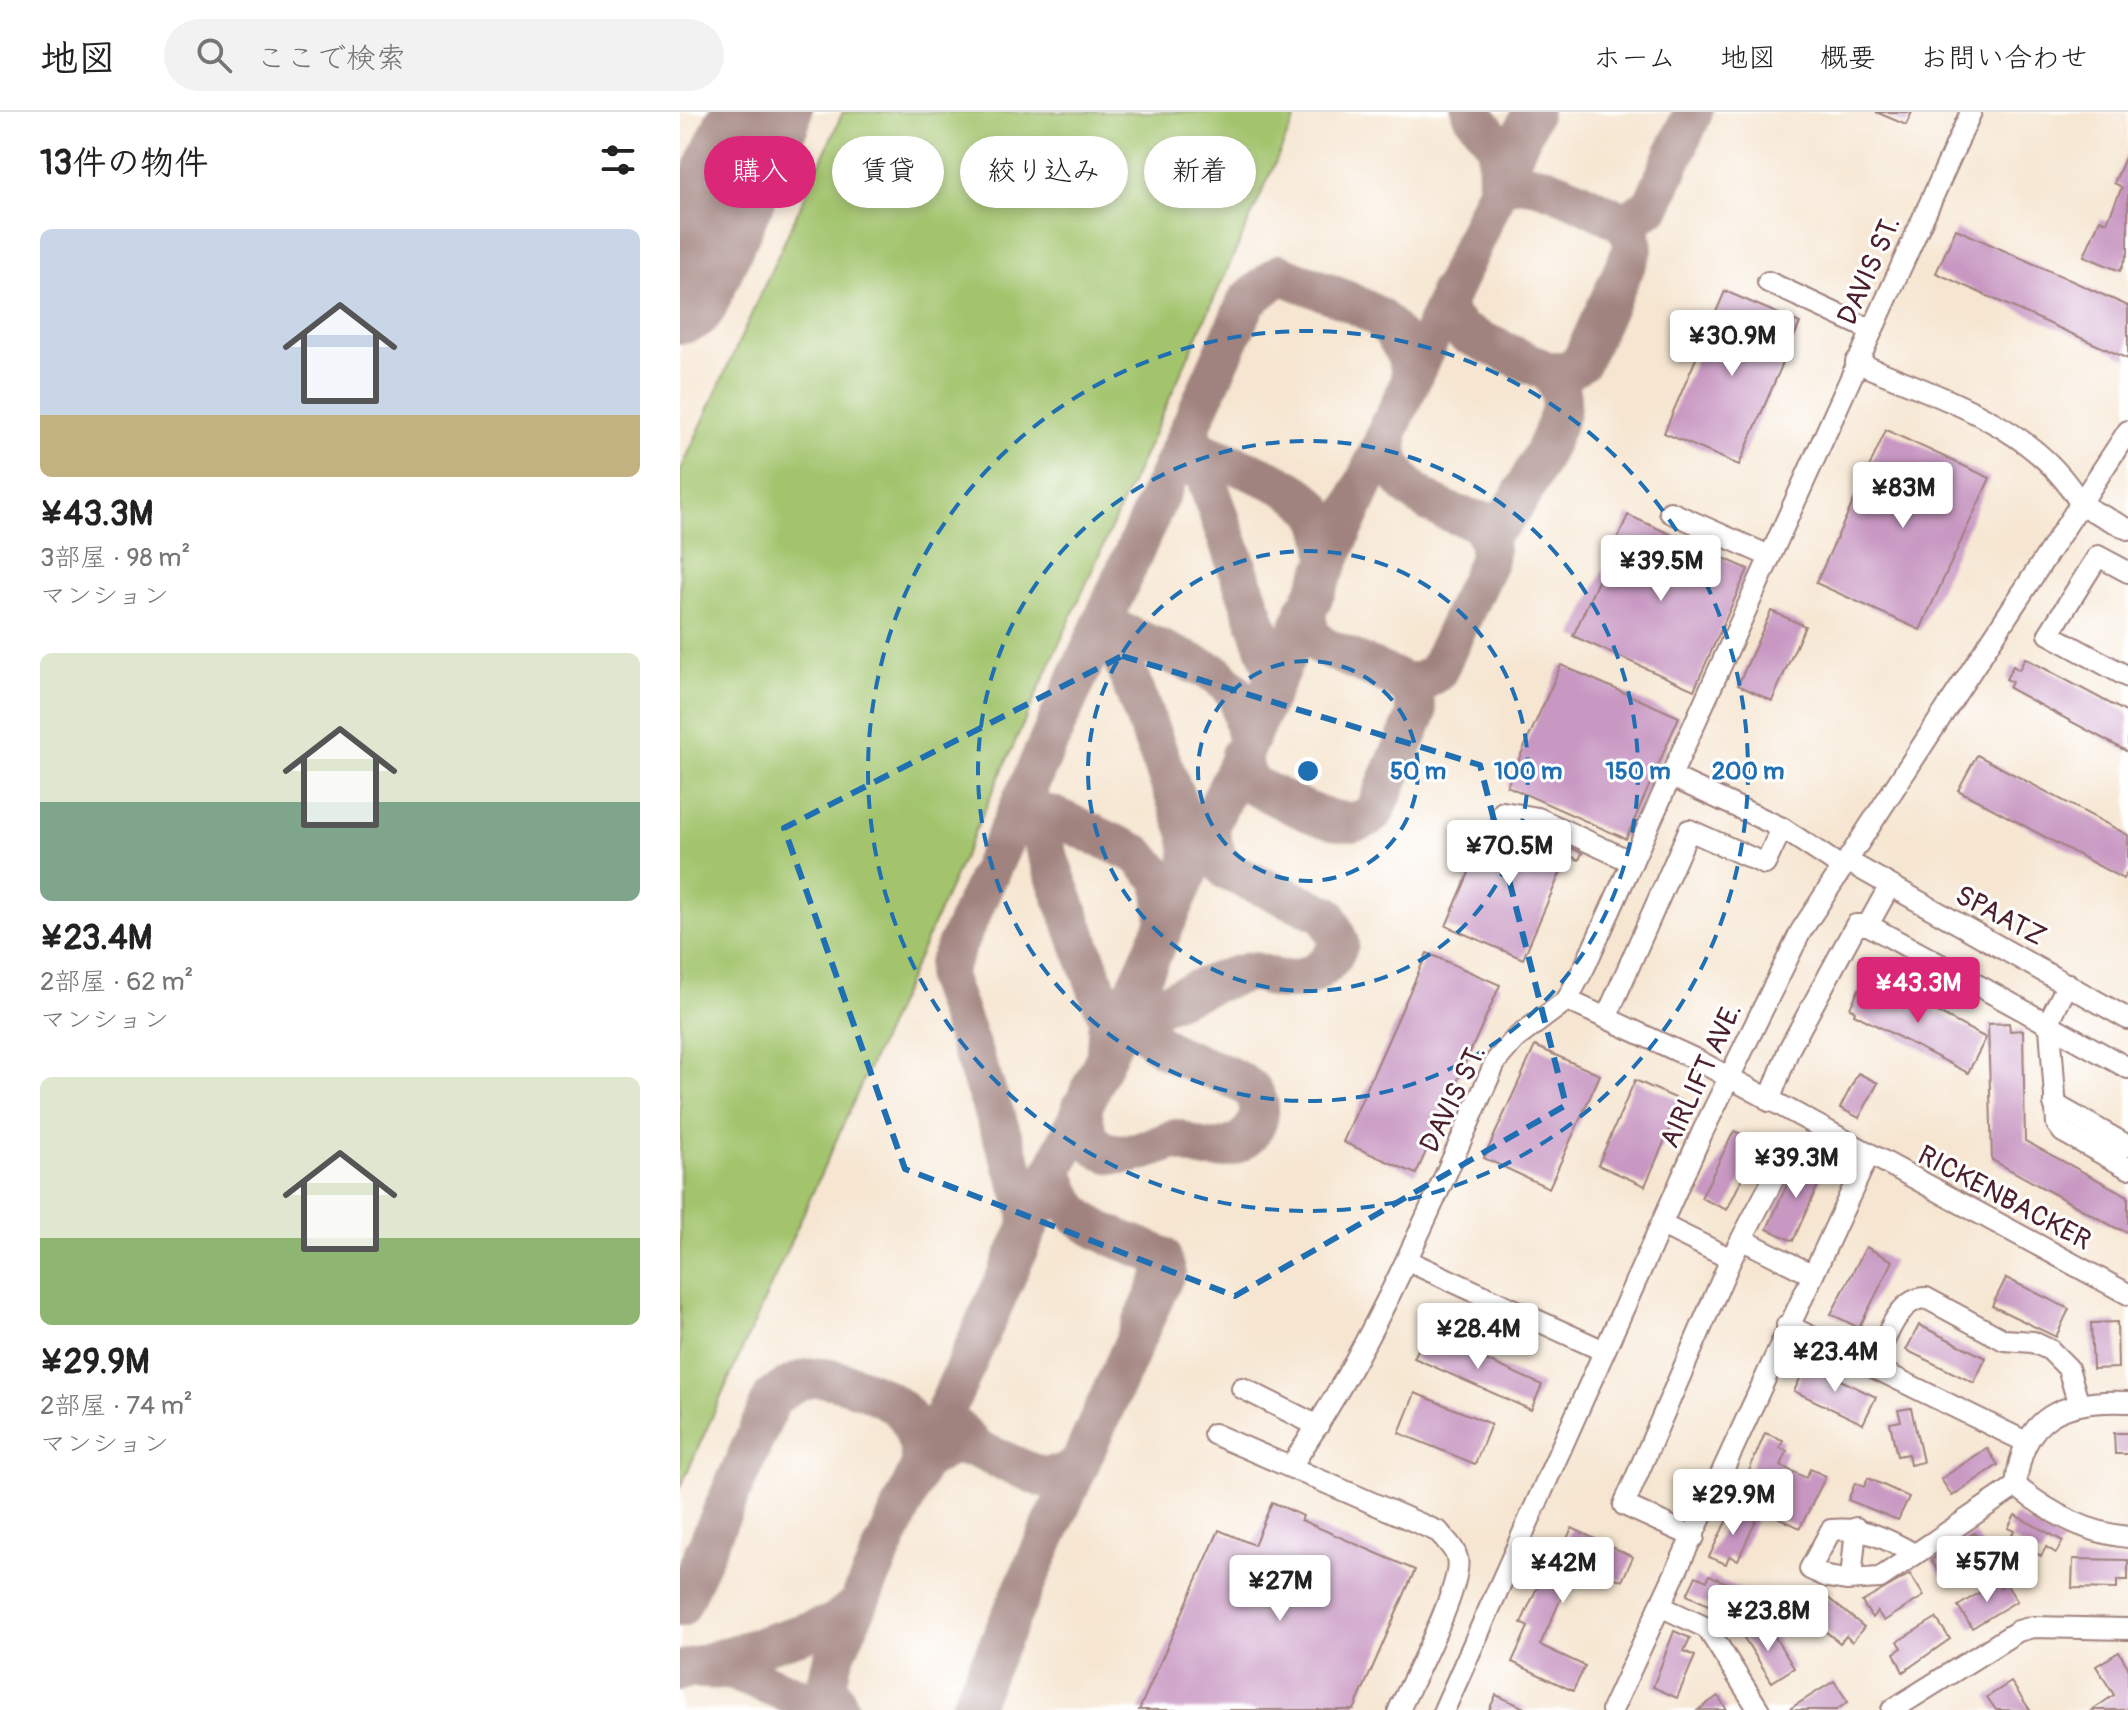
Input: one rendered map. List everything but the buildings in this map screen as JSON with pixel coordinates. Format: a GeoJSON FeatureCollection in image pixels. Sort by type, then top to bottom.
{"type":"FeatureCollection","features":[{"type":"Feature","properties":{"kind":"street","name":"DAVIS ST."},"geometry":{"type":"LineString","coordinates":[[1291,1466],[1318,1426],[1408,1261],[1496,1061],[1515,1039],[1567,1000],[1971,112]]}},
{"type":"Feature","properties":{"kind":"street"},"geometry":{"type":"LineString","coordinates":[[1768,282],[1871,330]]}},
{"type":"Feature","properties":{"kind":"street"},"geometry":{"type":"LineString","coordinates":[[1856,362],[2013,431],[2070,485],[2081,505],[2128,529]]}},
{"type":"Feature","properties":{"kind":"street","name":"AIRLIFT AVE."},"geometry":{"type":"LineString","coordinates":[[1444,1710],[1604,1351],[1801,931],[2128,431]]}},
{"type":"Feature","properties":{"kind":"street","name":"AIRLIFT AVE."},"geometry":{"type":"LineString","coordinates":[[2081,505],[2128,452]]}},
{"type":"Feature","properties":{"kind":"street"},"geometry":{"type":"LineString","coordinates":[[1670,512],[1769,556]]}},
{"type":"Feature","properties":{"kind":"street"},"geometry":{"type":"LineString","coordinates":[[2128,572],[2098,556],[2049,634],[2128,677]]}},
{"type":"Feature","properties":{"kind":"street","name":"SPAATZ"},"geometry":{"type":"LineString","coordinates":[[1670,776],[1782,828],[2128,1019]]}},
{"type":"Feature","properties":{"kind":"street"},"geometry":{"type":"LineString","coordinates":[[1503,812],[1538,818],[1632,862]]}},
{"type":"Feature","properties":{"kind":"street"},"geometry":{"type":"LineString","coordinates":[[1607,1016],[1689,830],[1765,864],[1782,828]]}},
{"type":"Feature","properties":{"kind":"street"},"geometry":{"type":"LineString","coordinates":[[1868,925],[1889,887]]}},
{"type":"Feature","properties":{"kind":"street"},"geometry":{"type":"LineString","coordinates":[[1769,1101],[1789,1049],[1856,925],[1868,925],[2128,1068]]}},
{"type":"Feature","properties":{"kind":"street"},"geometry":{"type":"LineString","coordinates":[[2068,984],[2052,1015],[2050,1027],[2057,1124],[2063,1132],[2128,1168]]}},
{"type":"Feature","properties":{"kind":"street","name":"RICKENBACKER"},"geometry":{"type":"LineString","coordinates":[[1567,1000],[1607,1016],[1730,1079],[2128,1294]]}},
{"type":"Feature","properties":{"kind":"street"},"geometry":{"type":"LineString","coordinates":[[2054,1104],[2128,1146]]}},
{"type":"Feature","properties":{"kind":"street"},"geometry":{"type":"LineString","coordinates":[[1612,1710],[1694,1537],[1787,1325],[1868,1156]]}},
{"type":"Feature","properties":{"kind":"street"},"geometry":{"type":"LineString","coordinates":[[1694,1537],[1624,1505],[1731,1259],[1784,1159]]}},
{"type":"Feature","properties":{"kind":"street"},"geometry":{"type":"LineString","coordinates":[[1662,1225],[1731,1259]]}},
{"type":"Feature","properties":{"kind":"street"},"geometry":{"type":"LineString","coordinates":[[1743,1240],[1813,1275]]}},
{"type":"Feature","properties":{"kind":"street"},"geometry":{"type":"LineString","coordinates":[[1408,1261],[1604,1351]]}},
{"type":"Feature","properties":{"kind":"street"},"geometry":{"type":"LineString","coordinates":[[1873,1365],[1905,1305],[1915,1298],[1926,1298],[2004,1340],[2033,1342],[2050,1350],[2068,1368],[2085,1401]]}},
{"type":"Feature","properties":{"kind":"street"},"geometry":{"type":"LineString","coordinates":[[1787,1325],[2026,1442]]}},
{"type":"Feature","properties":{"kind":"street"},"geometry":{"type":"LineString","coordinates":[[1242,1388],[1318,1426]]}},
{"type":"Feature","properties":{"kind":"street"},"geometry":{"type":"LineString","coordinates":[[1914,1554],[1883,1537],[1856,1528],[1831,1530],[1810,1569],[1828,1577],[1880,1578],[2016,1486],[2026,1442],[2057,1411],[2085,1401],[2128,1402]]}},
{"type":"Feature","properties":{"kind":"street"},"geometry":{"type":"LineString","coordinates":[[1214,1434],[1439,1532],[1457,1556],[1456,1585],[1399,1710]]}},
{"type":"Feature","properties":{"kind":"street"},"geometry":{"type":"LineString","coordinates":[[2016,1486],[2056,1515],[2102,1532],[2128,1537]]}},
{"type":"Feature","properties":{"kind":"street"},"geometry":{"type":"LineString","coordinates":[[1851,1579],[1856,1528]]}},
{"type":"Feature","properties":{"kind":"street"},"geometry":{"type":"LineString","coordinates":[[1662,1607],[1707,1628],[1759,1710]]}},
{"type":"Feature","properties":{"kind":"street"},"geometry":{"type":"LineString","coordinates":[[1892,1710],[2018,1631],[2033,1627],[2128,1629]]}},
{"type":"Feature","properties":{"kind":"highlighted area"},"geometry":{"type":"Polygon","coordinates":[[[1122,656],[1480,765],[1566,1105],[1235,1296],[905,1169],[784,828],[1122,656]]]}},
{"type":"Feature","properties":{"kind":"green space"},"geometry":{"type":"Polygon","coordinates":[[[843,112],[1298,112],[1256,206],[1256,136],[1144,136],[1144,208],[1255,208],[680,1488],[680,472],[800,208],[816,208],[816,172],[832,136],[832,208],[944,208],[944,136],[832,136],[843,112]]]}},
{"type":"Feature","properties":{"kind":"taxiway"},"geometry":{"type":"LineString","coordinates":[[1471,112],[1497,145],[1498,186]]}},
{"type":"Feature","properties":{"kind":"taxiway"},"geometry":{"type":"LineString","coordinates":[[840,1710],[827,1683],[832,1662],[1532,112]]}},
{"type":"Feature","properties":{"kind":"taxiway"},"geometry":{"type":"LineString","coordinates":[[1497,190],[1509,183],[1540,185],[1620,220],[1632,219],[1652,205],[1693,112]]}},
{"type":"Feature","properties":{"kind":"taxiway"},"geometry":{"type":"LineString","coordinates":[[1448,293],[1446,308],[1451,321],[1464,333],[1547,371],[1567,371],[1581,362],[1633,249],[1631,233],[1620,220]]}},
{"type":"Feature","properties":{"kind":"taxiway"},"geometry":{"type":"LineString","coordinates":[[1029,1223],[1027,1205],[946,979],[947,967],[1247,301],[1280,274],[1357,305],[1379,318],[1396,337],[1409,363],[1410,378]]}},
{"type":"Feature","properties":{"kind":"taxiway"},"geometry":{"type":"LineString","coordinates":[[1389,425],[1391,462],[1409,487],[1422,498],[1453,514],[1486,522],[1501,522],[1517,502],[1535,470],[1560,411],[1559,390],[1547,371]]}},
{"type":"Feature","properties":{"kind":"taxiway"},"geometry":{"type":"LineString","coordinates":[[1189,430],[1272,666],[1272,684]]}},
{"type":"Feature","properties":{"kind":"taxiway"},"geometry":{"type":"LineString","coordinates":[[1183,464],[1192,457],[1208,454],[1268,478],[1298,494],[1321,519],[1329,557]]}},
{"type":"Feature","properties":{"kind":"taxiway"},"geometry":{"type":"LineString","coordinates":[[1305,610],[1310,635],[1322,646],[1405,682],[1421,682],[1437,672],[1487,563],[1487,539],[1472,519]]}},
{"type":"Feature","properties":{"kind":"taxiway"},"geometry":{"type":"LineString","coordinates":[[1108,609],[1112,632],[1188,831],[1191,849],[1189,869]]}},
{"type":"Feature","properties":{"kind":"taxiway"},"geometry":{"type":"LineString","coordinates":[[1098,644],[1123,633],[1217,674],[1238,696],[1247,739]]}},
{"type":"Feature","properties":{"kind":"taxiway"},"geometry":{"type":"LineString","coordinates":[[1240,755],[1247,778],[1256,787],[1317,815],[1349,822],[1363,819],[1375,811],[1417,714],[1411,689],[1400,681]]}},
{"type":"Feature","properties":{"kind":"taxiway"},"geometry":{"type":"LineString","coordinates":[[1028,788],[1029,806],[1108,1018],[1106,1049]]}},
{"type":"Feature","properties":{"kind":"taxiway"},"geometry":{"type":"LineString","coordinates":[[1012,826],[1033,817],[1051,815],[1137,854],[1162,880],[1166,920]]}},
{"type":"Feature","properties":{"kind":"taxiway"},"geometry":{"type":"LineString","coordinates":[[1117,1029],[1160,1005],[1241,974],[1255,972],[1286,980],[1306,977],[1322,967],[1335,952],[1339,943],[1327,915],[1229,872],[1217,858],[1209,830]]}},
{"type":"Feature","properties":{"kind":"taxiway"},"geometry":{"type":"LineString","coordinates":[[1082,1106],[1093,1142],[1102,1150],[1114,1154],[1128,1154],[1176,1139],[1199,1148],[1220,1149],[1242,1140],[1256,1123],[1258,1102],[1252,1090],[1162,1046],[1148,1034],[1138,1017],[1132,995]]}},
{"type":"Feature","properties":{"kind":"taxiway"},"geometry":{"type":"LineString","coordinates":[[969,1710],[1166,1271],[1161,1256],[1093,1227],[1080,1217],[1060,1189],[1054,1169]]}},
{"type":"Feature","properties":{"kind":"taxiway"},"geometry":{"type":"LineString","coordinates":[[680,1607],[773,1397],[792,1385],[807,1379],[824,1378],[851,1384],[880,1396],[909,1420],[922,1462],[952,1445],[976,1449]]}},
{"type":"Feature","properties":{"kind":"taxiway"},"geometry":{"type":"LineString","coordinates":[[958,1429],[976,1449],[1041,1477],[1063,1474],[1080,1464]]}},
{"type":"Feature","properties":{"kind":"taxiway"},"geometry":{"type":"LineString","coordinates":[[680,1671],[836,1623],[858,1604]]}},
{"type":"Feature","properties":{"kind":"taxiway"},"geometry":{"type":"LineString","coordinates":[[701,1669],[733,1670],[829,1710]]}},
{"type":"Feature","properties":{"kind":"runway"},"geometry":{"type":"LineString","coordinates":[[680,294],[762,112]]}}]}
